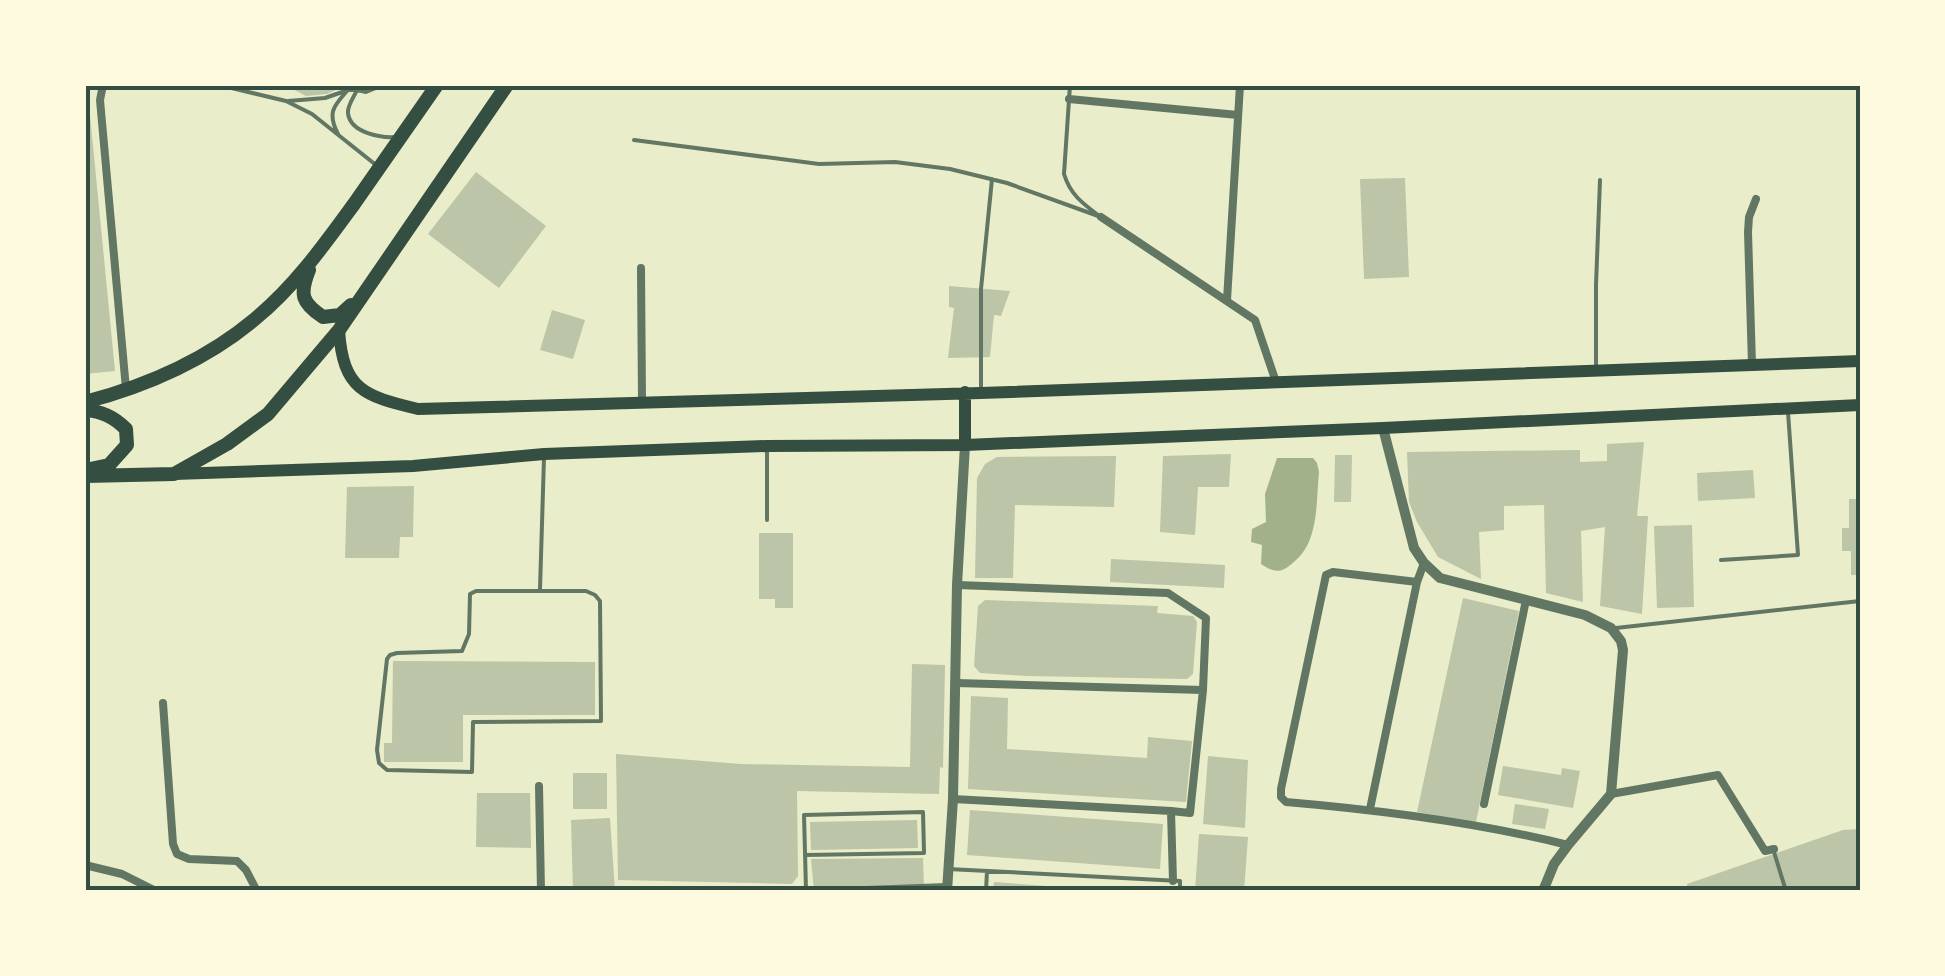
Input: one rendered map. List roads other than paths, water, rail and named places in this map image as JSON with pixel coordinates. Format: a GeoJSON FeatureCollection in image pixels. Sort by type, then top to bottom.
{"type":"FeatureCollection","features":[{"type":"Feature","properties":{"kind":"highway"},"geometry":{"type":"LineString","coordinates":[[85,402],[126,391],[179,368],[256,319],[312,261],[437,85]]}},
{"type":"Feature","properties":{"kind":"highway"},"geometry":{"type":"LineString","coordinates":[[85,473],[174,474],[227,444],[268,414],[367,292],[507,85]]}},
{"type":"Feature","properties":{"kind":"highway"},"geometry":{"type":"LineString","coordinates":[[312,261],[304,282],[304,297],[306,306],[323,317],[340,315],[367,292]]}},
{"type":"Feature","properties":{"kind":"highway"},"geometry":{"type":"LineString","coordinates":[[85,410],[114,417],[126,428],[127,445],[108,466],[85,473]]}},
{"type":"Feature","properties":{"kind":"main road"},"geometry":{"type":"LineString","coordinates":[[339,330],[346,370],[364,391],[379,400],[418,409],[1860,362]]}},
{"type":"Feature","properties":{"kind":"main road"},"geometry":{"type":"LineString","coordinates":[[965,392],[965,445]]}},
{"type":"Feature","properties":{"kind":"main road"},"geometry":{"type":"LineString","coordinates":[[174,474],[413,466],[544,454],[768,446],[965,445],[1860,406]]}},
{"type":"Feature","properties":{"kind":"street"},"geometry":{"type":"LineString","coordinates":[[103,85],[100,100],[126,391]]}},
{"type":"Feature","properties":{"kind":"street"},"geometry":{"type":"LineString","coordinates":[[1226,300],[1240,85]]}},
{"type":"Feature","properties":{"kind":"street"},"geometry":{"type":"LineString","coordinates":[[1069,99],[1238,115]]}},
{"type":"Feature","properties":{"kind":"street"},"geometry":{"type":"LineString","coordinates":[[1752,364],[1748,232],[1756,199]]}},
{"type":"Feature","properties":{"kind":"street"},"geometry":{"type":"LineString","coordinates":[[1102,218],[1256,320],[1276,382]]}},
{"type":"Feature","properties":{"kind":"street"},"geometry":{"type":"LineString","coordinates":[[641,268],[642,401]]}},
{"type":"Feature","properties":{"kind":"street"},"geometry":{"type":"LineString","coordinates":[[1383,428],[1414,548],[1440,578],[1585,615],[1612,628],[1621,641],[1611,794],[1554,864],[1542,891]]}},
{"type":"Feature","properties":{"kind":"street"},"geometry":{"type":"LineString","coordinates":[[947,888],[965,445]]}},
{"type":"Feature","properties":{"kind":"street"},"geometry":{"type":"LineString","coordinates":[[1370,809],[1424,563]]}},
{"type":"Feature","properties":{"kind":"street"},"geometry":{"type":"LineString","coordinates":[[1417,582],[1332,572],[1326,575],[1282,797],[1286,802],[1370,809],[1568,845]]}},
{"type":"Feature","properties":{"kind":"street"},"geometry":{"type":"LineString","coordinates":[[952,798],[1190,813],[1206,618],[1168,593],[958,585]]}},
{"type":"Feature","properties":{"kind":"street"},"geometry":{"type":"LineString","coordinates":[[1484,804],[1526,600]]}},
{"type":"Feature","properties":{"kind":"street"},"geometry":{"type":"LineString","coordinates":[[956,683],[1203,690]]}},
{"type":"Feature","properties":{"kind":"street"},"geometry":{"type":"LineString","coordinates":[[163,703],[178,854],[237,861],[257,891]]}},
{"type":"Feature","properties":{"kind":"street"},"geometry":{"type":"LineString","coordinates":[[1611,794],[1718,776],[1766,851],[1774,850]]}},
{"type":"Feature","properties":{"kind":"street"},"geometry":{"type":"LineString","coordinates":[[539,786],[541,891]]}},
{"type":"Feature","properties":{"kind":"street"},"geometry":{"type":"LineString","coordinates":[[1172,811],[1173,881]]}},
{"type":"Feature","properties":{"kind":"street"},"geometry":{"type":"LineString","coordinates":[[85,865],[122,874],[156,891]]}},
{"type":"Feature","properties":{"kind":"lane"},"geometry":{"type":"LineString","coordinates":[[220,85],[286,101],[312,114],[380,168]]}},
{"type":"Feature","properties":{"kind":"lane"},"geometry":{"type":"LineString","coordinates":[[286,101],[325,98],[350,88],[366,92],[382,85]]}},
{"type":"Feature","properties":{"kind":"lane"},"geometry":{"type":"LineString","coordinates":[[1070,85],[1064,174],[1067,186],[1078,200],[1102,218]]}},
{"type":"Feature","properties":{"kind":"lane"},"geometry":{"type":"LineString","coordinates":[[340,138],[332,114],[350,88]]}},
{"type":"Feature","properties":{"kind":"lane"},"geometry":{"type":"LineString","coordinates":[[357,90],[348,108],[352,123],[380,138],[401,137]]}},
{"type":"Feature","properties":{"kind":"lane"},"geometry":{"type":"LineString","coordinates":[[634,140],[818,164],[895,162],[950,169],[992,179],[1102,218]]}},
{"type":"Feature","properties":{"kind":"lane"},"geometry":{"type":"LineString","coordinates":[[981,393],[981,289],[992,179]]}},
{"type":"Feature","properties":{"kind":"lane"},"geometry":{"type":"LineString","coordinates":[[1596,371],[1600,180]]}},
{"type":"Feature","properties":{"kind":"lane"},"geometry":{"type":"LineString","coordinates":[[1722,560],[1798,555],[1788,408]]}},
{"type":"Feature","properties":{"kind":"lane"},"geometry":{"type":"LineString","coordinates":[[768,446],[768,520]]}},
{"type":"Feature","properties":{"kind":"lane"},"geometry":{"type":"LineString","coordinates":[[540,591],[544,454]]}},
{"type":"Feature","properties":{"kind":"lane"},"geometry":{"type":"LineString","coordinates":[[540,591],[586,591],[600,602],[601,721],[472,722],[472,772],[388,770],[379,763],[378,740],[390,654],[462,651],[469,634],[470,594],[540,591]]}},
{"type":"Feature","properties":{"kind":"lane"},"geometry":{"type":"LineString","coordinates":[[1612,628],[1860,601]]}},
{"type":"Feature","properties":{"kind":"lane"},"geometry":{"type":"LineString","coordinates":[[805,855],[924,853],[923,812],[804,815],[805,855],[806,890]]}},
{"type":"Feature","properties":{"kind":"lane"},"geometry":{"type":"LineString","coordinates":[[1774,850],[1786,891]]}},
{"type":"Feature","properties":{"kind":"lane"},"geometry":{"type":"LineString","coordinates":[[948,869],[1180,881],[1180,891]]}},
{"type":"Feature","properties":{"kind":"lane"},"geometry":{"type":"LineString","coordinates":[[986,891],[988,871]]}},
{"type":"Feature","properties":{"kind":"lane"},"geometry":{"type":"LineString","coordinates":[[778,891],[947,888]]}}]}
